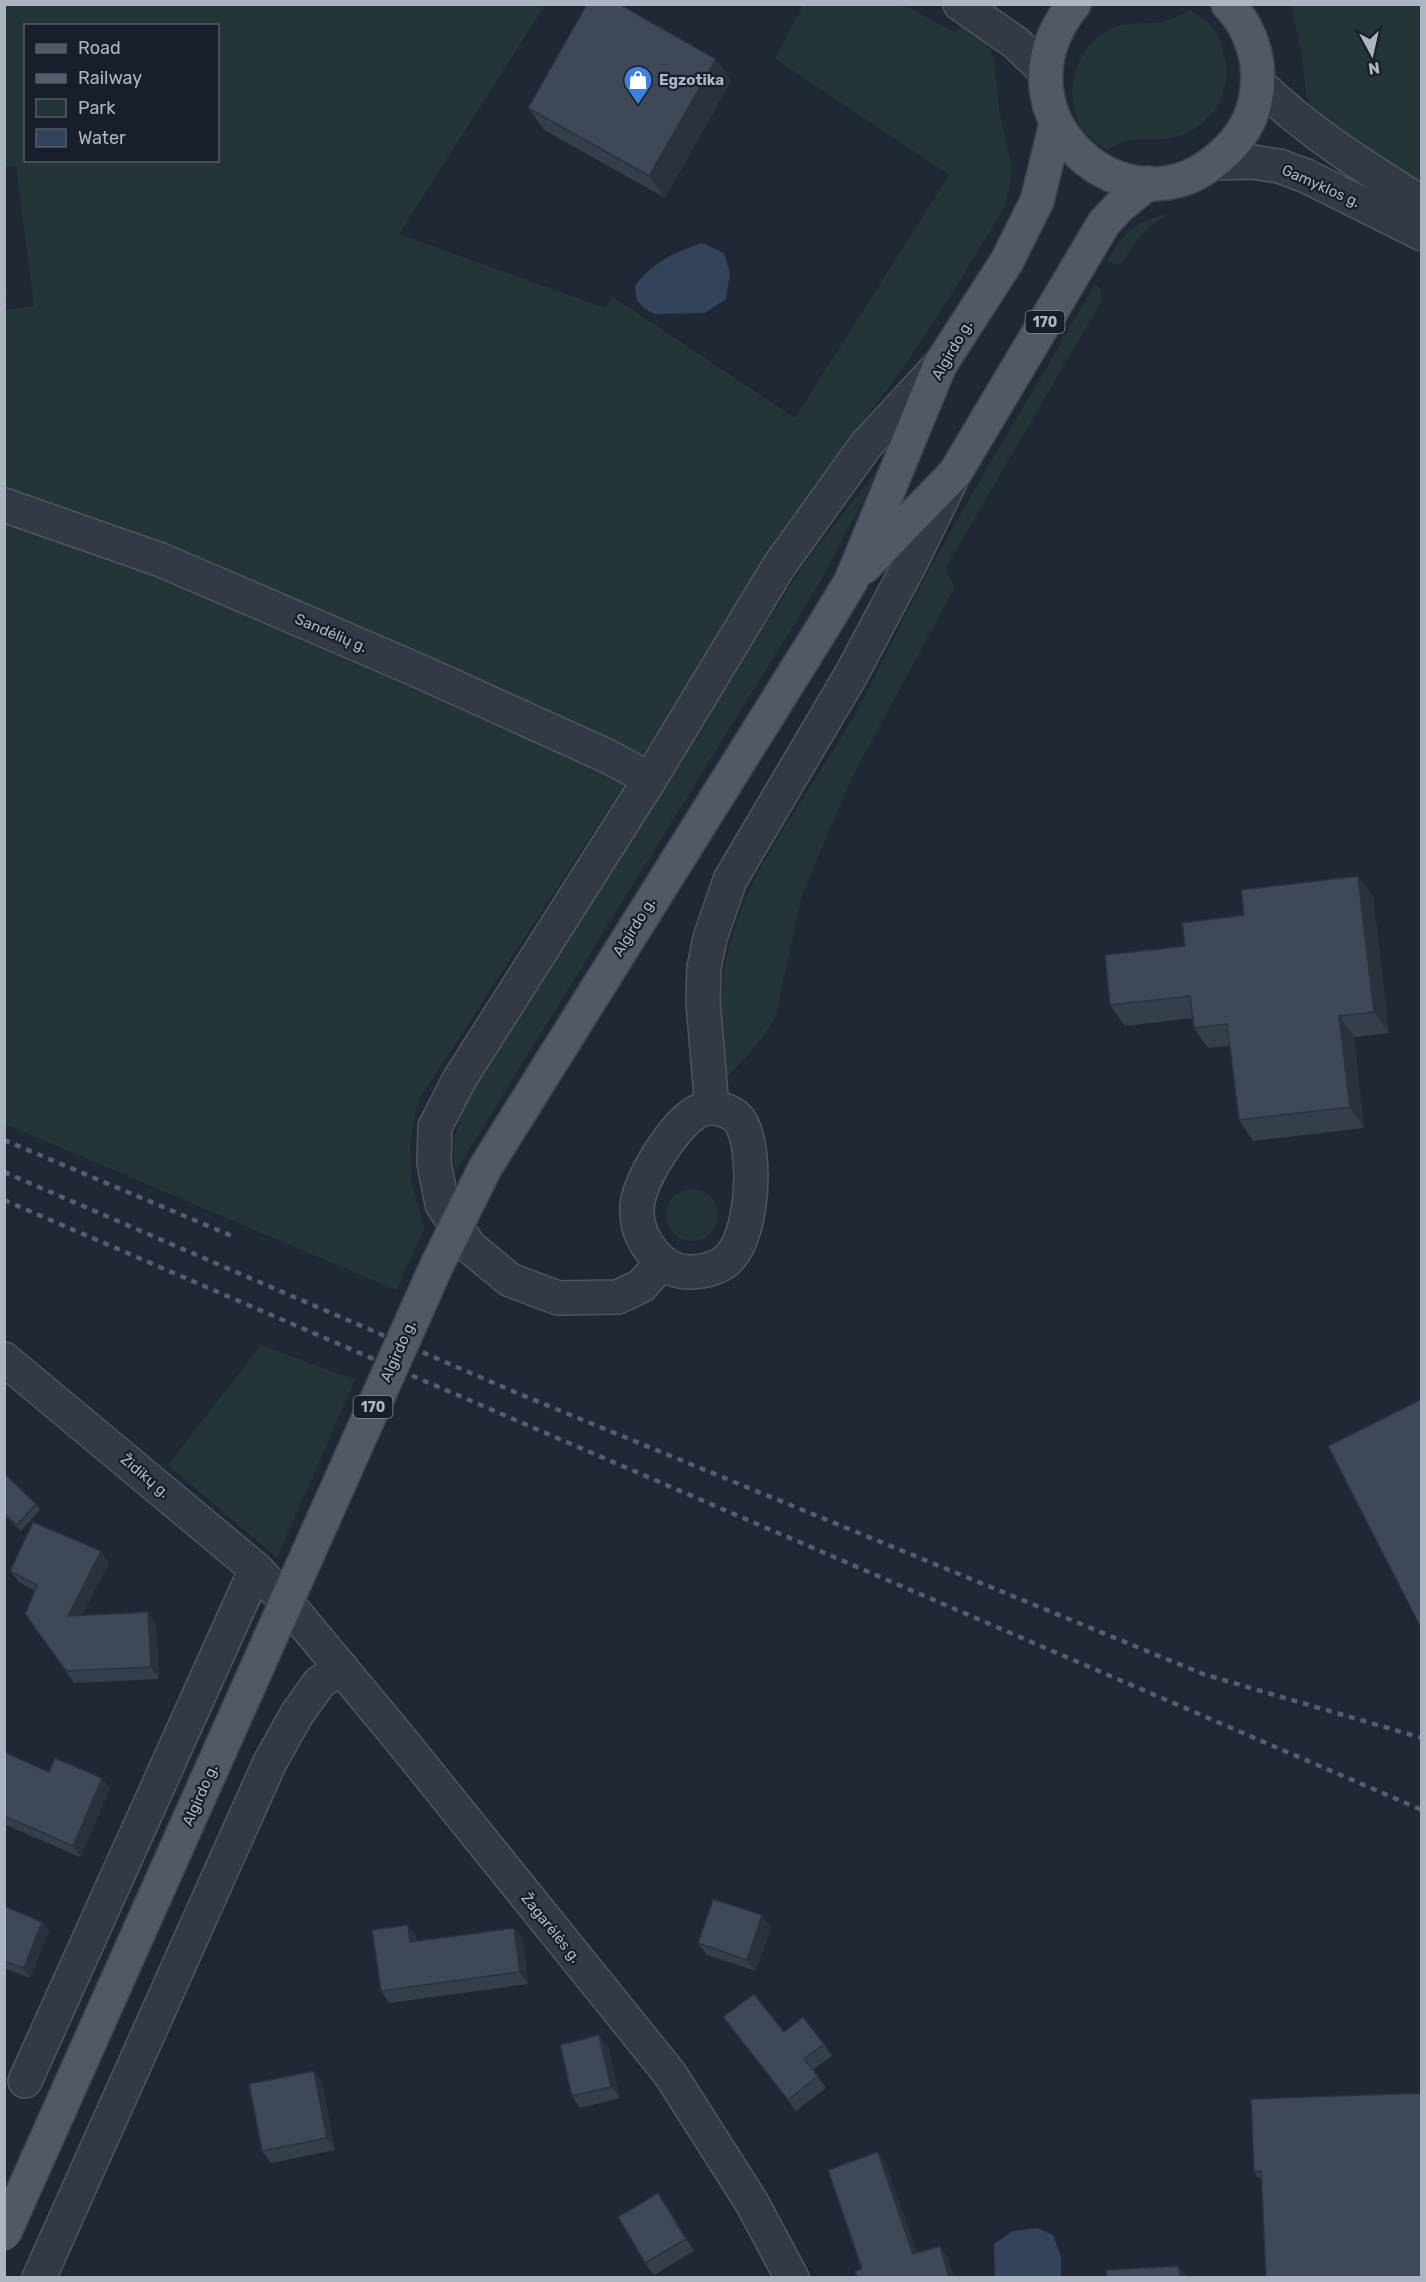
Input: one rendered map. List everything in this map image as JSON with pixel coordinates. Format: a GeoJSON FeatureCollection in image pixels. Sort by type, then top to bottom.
{"type":"FeatureCollection","features":[{"type":"Feature","properties":{"kind":"main road"},"geometry":{"type":"LineString","coordinates":[[1074,4],[1054,33],[1045,71],[1047,98],[1056,123],[1072,148],[1094,166],[1120,179],[1148,183],[1183,178],[1214,163],[1232,147],[1245,128],[1254,106],[1258,83],[1257,61],[1251,39],[1238,14],[1228,4]]}},
{"type":"Feature","properties":{"kind":"main road"},"geometry":{"type":"LineString","coordinates":[[1251,39],[1254,4]]}},
{"type":"Feature","properties":{"kind":"main road","name":"Algirdo g."},"geometry":{"type":"LineString","coordinates":[[4,2234],[436,1267],[485,1168],[851,581],[940,365],[1007,261],[1037,201],[1056,123]]}},
{"type":"Feature","properties":{"kind":"main road","name":"Algirdo g."},"geometry":{"type":"LineString","coordinates":[[851,581],[955,473],[1104,223],[1120,206],[1148,183]]}},
{"type":"Feature","properties":{"kind":"street"},"geometry":{"type":"LineString","coordinates":[[960,4],[1016,43],[1045,71]]}},
{"type":"Feature","properties":{"kind":"street"},"geometry":{"type":"LineString","coordinates":[[1258,83],[1288,113],[1347,156],[1422,203]]}},
{"type":"Feature","properties":{"kind":"street","name":"Gamyklos g."},"geometry":{"type":"LineString","coordinates":[[1214,163],[1253,162],[1279,166],[1306,176],[1422,234]]}},
{"type":"Feature","properties":{"kind":"street"},"geometry":{"type":"LineString","coordinates":[[662,1263],[641,1286],[618,1297],[558,1298],[510,1280],[469,1246],[442,1204],[434,1163],[435,1127],[459,1080],[650,779],[779,566],[866,445],[940,365]]}},
{"type":"Feature","properties":{"kind":"street"},"geometry":{"type":"LineString","coordinates":[[712,1107],[703,1002],[704,968],[710,938],[730,880],[851,675],[955,473]]}},
{"type":"Feature","properties":{"kind":"street","name":"Sandėlių g."},"geometry":{"type":"LineString","coordinates":[[4,506],[161,560],[417,670],[607,756],[650,779]]}},
{"type":"Feature","properties":{"kind":"street"},"geometry":{"type":"LineString","coordinates":[[712,1107],[730,1113],[739,1119],[749,1150],[750,1197],[742,1237],[730,1257],[719,1266],[705,1271],[674,1270],[662,1263],[648,1247],[639,1229],[637,1207],[642,1186],[672,1134],[697,1111],[712,1107]]}},
{"type":"Feature","properties":{"kind":"street","name":"Židikų g."},"geometry":{"type":"LineString","coordinates":[[4,1359],[256,1569],[282,1597]]}},
{"type":"Feature","properties":{"kind":"street"},"geometry":{"type":"LineString","coordinates":[[25,2081],[256,1569]]}},
{"type":"Feature","properties":{"kind":"street","name":"Žagarėlės g."},"geometry":{"type":"LineString","coordinates":[[282,1597],[670,2074],[752,2203],[792,2277]]}},
{"type":"Feature","properties":{"kind":"street"},"geometry":{"type":"LineString","coordinates":[[39,2277],[270,1762],[297,1714],[319,1683],[341,1667]]}},
{"type":"Feature","properties":{"kind":"green space"},"geometry":{"type":"Polygon","coordinates":[[[5,5],[545,5],[399,234],[605,308],[613,297],[795,418],[949,175],[775,59],[803,5],[900,5],[912,9],[955,33],[965,23],[986,42],[994,59],[1000,115],[1011,162],[1006,204],[953,292],[905,365],[789,522],[601,821],[419,1099],[410,1142],[412,1187],[425,1228],[396,1290],[5,1124],[4,310],[34,306],[16,166],[5,167],[5,5]]]}},
{"type":"Feature","properties":{"kind":"green space"},"geometry":{"type":"Polygon","coordinates":[[[1291,5],[1421,5],[1421,187],[1316,113],[1306,96],[1302,57],[1291,5]]]}},
{"type":"Feature","properties":{"kind":"green space"},"geometry":{"type":"Polygon","coordinates":[[[1190,10],[1211,26],[1222,47],[1226,79],[1219,104],[1202,124],[1191,131],[1165,139],[1128,141],[1107,151],[1083,130],[1074,109],[1072,96],[1076,69],[1089,45],[1099,36],[1117,26],[1165,21],[1190,10]]]}},
{"type":"Feature","properties":{"kind":"green space"},"geometry":{"type":"Polygon","coordinates":[[[1169,214],[1140,236],[1121,264],[1107,261],[1119,242],[1132,229],[1147,220],[1169,214]]]}},
{"type":"Feature","properties":{"kind":"green space"},"geometry":{"type":"Polygon","coordinates":[[[1095,284],[1100,288],[1102,300],[945,569],[955,587],[852,777],[802,895],[775,1019],[754,1048],[728,1076],[722,1041],[722,986],[728,950],[744,904],[772,848],[854,716],[924,578],[1095,284]]]}},
{"type":"Feature","properties":{"kind":"green space"},"geometry":{"type":"Polygon","coordinates":[[[880,467],[822,579],[455,1172],[453,1142],[467,1100],[803,565],[880,467]]]}},
{"type":"Feature","properties":{"kind":"green space"},"geometry":{"type":"Polygon","coordinates":[[[687,1189],[697,1189],[711,1196],[718,1215],[711,1234],[697,1241],[687,1241],[677,1237],[670,1230],[666,1220],[666,1210],[670,1200],[677,1193],[687,1189]]]}},
{"type":"Feature","properties":{"kind":"green space"},"geometry":{"type":"Polygon","coordinates":[[[261,1345],[355,1380],[277,1558],[168,1465],[261,1345]]]}},
{"type":"Feature","properties":{"kind":"water"},"geometry":{"type":"Polygon","coordinates":[[[702,243],[724,253],[730,273],[726,299],[705,313],[655,314],[645,309],[637,301],[635,286],[642,277],[665,259],[702,243]]]}},
{"type":"Feature","properties":{"kind":"water"},"geometry":{"type":"Polygon","coordinates":[[[1037,2228],[1053,2235],[1061,2257],[1061,2277],[995,2277],[994,2244],[1013,2231],[1037,2228]]]}},
{"type":"Feature","properties":{"kind":"building","name":"Egzotika"},"geometry":{"type":"Polygon","coordinates":[[[587,4],[619,4],[716,59],[649,176],[528,108],[587,4]]]}},
{"type":"Feature","properties":{"kind":"building"},"geometry":{"type":"Polygon","coordinates":[[[1358,876],[1374,1012],[1339,1016],[1350,1107],[1239,1120],[1227,1024],[1194,1028],[1190,996],[1110,1005],[1105,955],[1185,946],[1182,923],[1244,915],[1241,890],[1358,876]]]}},
{"type":"Feature","properties":{"kind":"building"},"geometry":{"type":"Polygon","coordinates":[[[1422,1399],[1422,1630],[1328,1446],[1422,1399]]]}},
{"type":"Feature","properties":{"kind":"building"},"geometry":{"type":"Polygon","coordinates":[[[6,1475],[36,1504],[17,1525],[4,1513],[4,1477],[6,1475]]]}},
{"type":"Feature","properties":{"kind":"building"},"geometry":{"type":"Polygon","coordinates":[[[33,1522],[101,1551],[68,1616],[148,1612],[151,1667],[66,1671],[25,1614],[37,1585],[10,1571],[33,1522]]]}},
{"type":"Feature","properties":{"kind":"building"},"geometry":{"type":"Polygon","coordinates":[[[4,1752],[49,1772],[55,1758],[102,1778],[73,1846],[4,1816],[4,1752]]]}},
{"type":"Feature","properties":{"kind":"building"},"geometry":{"type":"Polygon","coordinates":[[[713,1899],[762,1915],[747,1960],[698,1943],[713,1899]]]}},
{"type":"Feature","properties":{"kind":"building"},"geometry":{"type":"Polygon","coordinates":[[[4,1906],[42,1922],[24,1968],[4,1961],[4,1906]]]}},
{"type":"Feature","properties":{"kind":"building"},"geometry":{"type":"Polygon","coordinates":[[[408,1925],[410,1942],[514,1928],[520,1972],[381,1991],[372,1930],[408,1925]]]}},
{"type":"Feature","properties":{"kind":"building"},"geometry":{"type":"Polygon","coordinates":[[[754,1994],[784,2032],[803,2017],[824,2044],[804,2059],[818,2076],[788,2100],[723,2017],[754,1994]]]}},
{"type":"Feature","properties":{"kind":"building"},"geometry":{"type":"Polygon","coordinates":[[[599,2035],[611,2087],[572,2096],[560,2045],[599,2035]]]}},
{"type":"Feature","properties":{"kind":"building"},"geometry":{"type":"Polygon","coordinates":[[[314,2071],[327,2138],[262,2151],[249,2084],[314,2071]]]}},
{"type":"Feature","properties":{"kind":"building"},"geometry":{"type":"Polygon","coordinates":[[[1422,2093],[1422,2277],[1266,2277],[1261,2171],[1254,2172],[1251,2099],[1422,2093]]]}},
{"type":"Feature","properties":{"kind":"building"},"geometry":{"type":"Polygon","coordinates":[[[878,2152],[913,2254],[940,2246],[949,2277],[857,2277],[855,2271],[862,2269],[828,2170],[878,2152]]]}},
{"type":"Feature","properties":{"kind":"building"},"geometry":{"type":"Polygon","coordinates":[[[658,2193],[686,2239],[645,2263],[618,2217],[658,2193]]]}},
{"type":"Feature","properties":{"kind":"building"},"geometry":{"type":"Polygon","coordinates":[[[1179,2266],[1180,2277],[1107,2277],[1106,2270],[1179,2266]]]}},
{"type":"Feature","properties":{"kind":"railway"},"geometry":{"type":"LineString","coordinates":[[4,1140],[232,1236]]}},
{"type":"Feature","properties":{"kind":"railway"},"geometry":{"type":"LineString","coordinates":[[4,1172],[517,1393],[1203,1674],[1422,1738]]}},
{"type":"Feature","properties":{"kind":"railway"},"geometry":{"type":"LineString","coordinates":[[4,1200],[1422,1810]]}},
{"type":"Feature","properties":{"kind":"place","name":"Egzotika"},"geometry":{"type":"Point","coordinates":[638,106]}}]}
